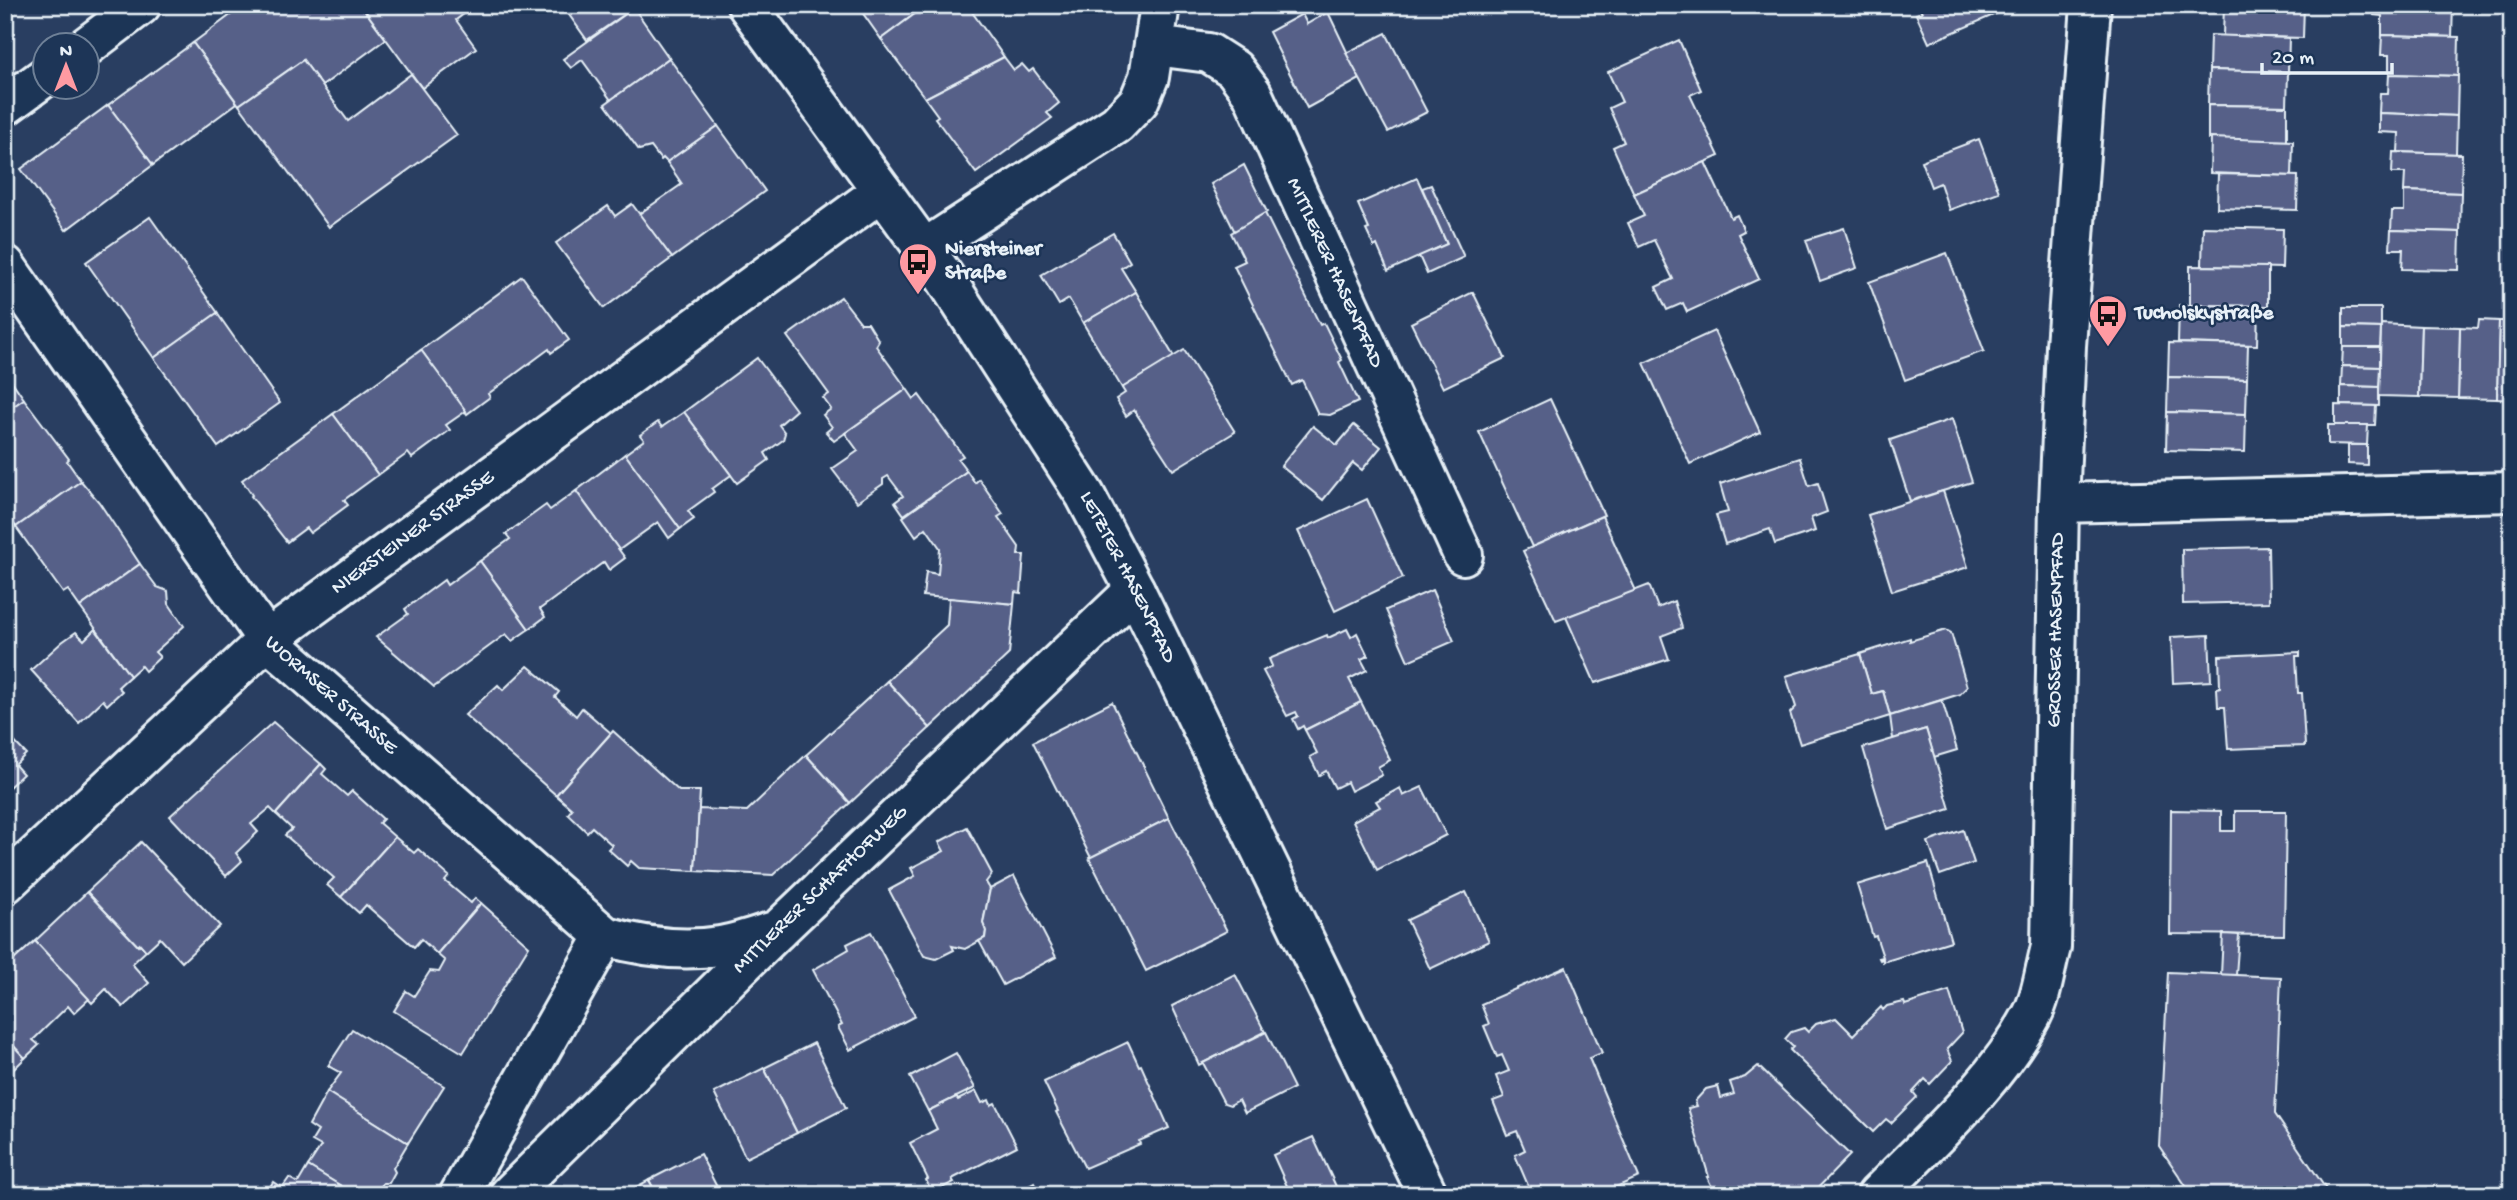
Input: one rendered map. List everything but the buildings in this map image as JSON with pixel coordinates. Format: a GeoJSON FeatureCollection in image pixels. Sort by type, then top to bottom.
{"type":"FeatureCollection","features":[{"type":"Feature","properties":{"kind":"street"},"geometry":{"type":"LineString","coordinates":[[102,35],[141,5]]}},
{"type":"Feature","properties":{"kind":"street","name":"LETZTER HASENPFAD"},"geometry":{"type":"LineString","coordinates":[[747,5],[924,249],[1085,495],[1135,590],[1428,1195]]}},
{"type":"Feature","properties":{"kind":"street"},"geometry":{"type":"LineString","coordinates":[[924,249],[1117,124],[1139,101],[1149,76],[1160,5]]}},
{"type":"Feature","properties":{"kind":"street","name":"GROSSER HASENPFAD"},"geometry":{"type":"LineString","coordinates":[[1877,1195],[1952,1120],[1993,1074],[2033,1013],[2051,947],[2059,503],[2066,346],[2091,5]]}},
{"type":"Feature","properties":{"kind":"street","name":"MITTLERER HASENPFAD"},"geometry":{"type":"LineString","coordinates":[[1155,46],[1209,53],[1234,69],[1252,93],[1463,555]]}},
{"type":"Feature","properties":{"kind":"street"},"geometry":{"type":"LineString","coordinates":[[5,106],[32,86]]}},
{"type":"Feature","properties":{"kind":"street","name":"NIERSTEINER STRASSE"},"geometry":{"type":"LineString","coordinates":[[5,884],[267,640],[882,191]]}},
{"type":"Feature","properties":{"kind":"street","name":"WORMSER STRASSE"},"geometry":{"type":"LineString","coordinates":[[5,265],[267,640],[605,936],[640,946],[664,949],[694,948],[720,946],[778,930]]}},
{"type":"Feature","properties":{"kind":"street"},"geometry":{"type":"LineString","coordinates":[[2059,503],[2512,492]]}},
{"type":"Feature","properties":{"kind":"street","name":"MITTLERER SCHAFHOFWEG"},"geometry":{"type":"LineString","coordinates":[[509,1195],[778,930],[1135,590]]}},
{"type":"Feature","properties":{"kind":"street"},"geometry":{"type":"LineString","coordinates":[[459,1195],[605,936]]}},
{"type":"Feature","properties":{"kind":"place","name":"Niersteiner Straße"},"geometry":{"type":"Point","coordinates":[918,296]}},
{"type":"Feature","properties":{"kind":"place","name":"Tucholskystraße"},"geometry":{"type":"Point","coordinates":[2108,348]}}]}
